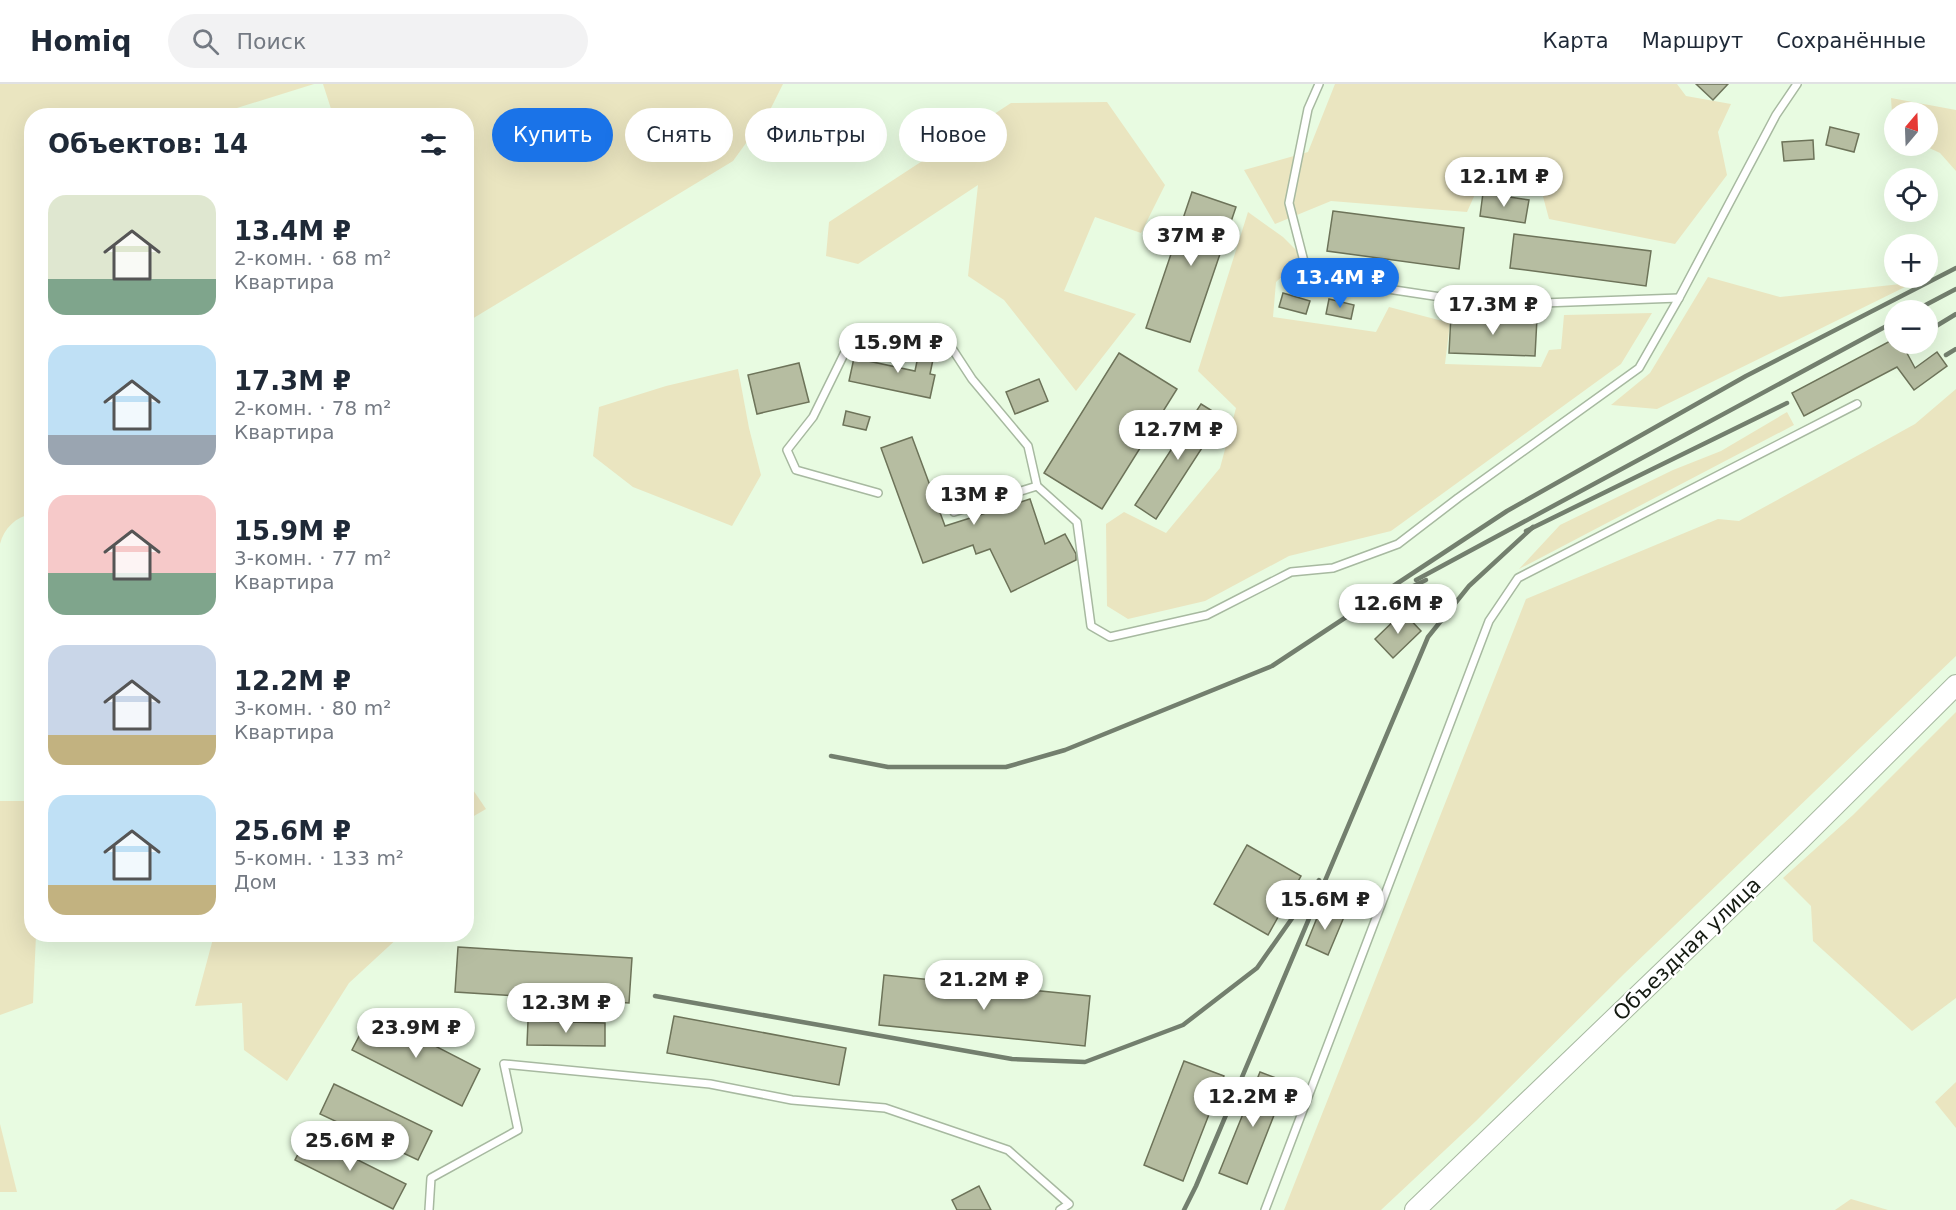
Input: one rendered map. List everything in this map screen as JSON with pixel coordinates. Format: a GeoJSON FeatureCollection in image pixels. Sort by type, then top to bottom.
{"type":"FeatureCollection","features":[{"type":"Feature","properties":{"kind":"main road","name":"Объездная улица"},"geometry":{"type":"LineString","coordinates":[[1415,1210],[1799,841],[1956,685]]}},
{"type":"Feature","properties":{"kind":"lane"},"geometry":{"type":"LineString","coordinates":[[1319,84],[1308,109],[1289,203],[1308,277],[1454,299],[1544,303],[1679,297]]}},
{"type":"Feature","properties":{"kind":"lane"},"geometry":{"type":"LineString","coordinates":[[878,493],[796,470],[787,450],[813,417],[846,350],[862,338],[940,330],[972,379],[1028,446],[1036,486],[1077,522],[1091,626],[1110,637],[1207,615],[1291,572],[1333,568],[1398,544],[1639,368],[1776,115],[1797,84]]}},
{"type":"Feature","properties":{"kind":"lane"},"geometry":{"type":"LineString","coordinates":[[1265,1210],[1489,621],[1518,578],[1857,404]]}},
{"type":"Feature","properties":{"kind":"lane"},"geometry":{"type":"LineString","coordinates":[[954,512],[1036,486]]}},
{"type":"Feature","properties":{"kind":"lane"},"geometry":{"type":"LineString","coordinates":[[429,1210],[431,1178],[518,1130],[504,1064],[710,1084],[792,1100],[885,1108],[1008,1150],[1071,1207]]}},
{"type":"Feature","properties":{"kind":"lane"},"geometry":{"type":"LineString","coordinates":[[1060,1210],[1071,1207]]}},
{"type":"Feature","properties":{"kind":"shaded area"},"geometry":{"type":"Polygon","coordinates":[[[0,84],[314,84],[237,108],[24,108],[24,517],[11,524],[0,544],[0,84]]]}},
{"type":"Feature","properties":{"kind":"shaded area"},"geometry":{"type":"Polygon","coordinates":[[[323,84],[783,84],[771,108],[745,108],[745,144],[733,161],[733,108],[625,108],[625,162],[731,162],[474,318],[474,108],[331,108],[323,84]]]}},
{"type":"Feature","properties":{"kind":"shaded area"},"geometry":{"type":"Polygon","coordinates":[[[1335,84],[1677,84],[1686,96],[1731,104],[1718,132],[1727,175],[1675,244],[1549,219],[1541,189],[1481,181],[1467,212],[1331,201],[1275,224],[1244,170],[1308,152],[1335,84]]]}},
{"type":"Feature","properties":{"kind":"shaded area"},"geometry":{"type":"Polygon","coordinates":[[[1891,98],[1913,102],[1891,102],[1891,98]]]}},
{"type":"Feature","properties":{"kind":"shaded area"},"geometry":{"type":"Polygon","coordinates":[[[1107,102],[1165,185],[1141,233],[1095,217],[1064,291],[1136,314],[1076,391],[1004,300],[968,276],[978,185],[858,264],[826,256],[829,222],[921,162],[1007,162],[1007,108],[1003,108],[1011,103],[1107,102]]]}},
{"type":"Feature","properties":{"kind":"shaded area"},"geometry":{"type":"Polygon","coordinates":[[[1938,107],[1956,110],[1956,171],[1938,152],[1938,107]]]}},
{"type":"Feature","properties":{"kind":"shaded area"},"geometry":{"type":"Polygon","coordinates":[[[1248,212],[1283,237],[1303,257],[1276,282],[1273,317],[1376,332],[1389,307],[1450,323],[1445,364],[1541,367],[1549,350],[1561,349],[1564,315],[1652,313],[1621,364],[1391,531],[1289,556],[1205,601],[1128,619],[1107,606],[1106,524],[1124,512],[1166,533],[1220,468],[1236,408],[1198,371],[1248,212]]]}},
{"type":"Feature","properties":{"kind":"shaded area"},"geometry":{"type":"Polygon","coordinates":[[[1708,277],[1780,297],[1884,286],[1884,288],[1903,288],[1657,409],[1611,405],[1650,373],[1708,277]]]}},
{"type":"Feature","properties":{"kind":"shaded area"},"geometry":{"type":"Polygon","coordinates":[[[738,369],[761,475],[732,526],[633,487],[593,456],[599,407],[666,386],[738,369]]]}},
{"type":"Feature","properties":{"kind":"shaded area"},"geometry":{"type":"Polygon","coordinates":[[[1956,389],[1956,656],[1625,973],[1476,1121],[1381,1210],[1284,1210],[1526,599],[1718,519],[1739,521],[1915,424],[1956,389]]]}},
{"type":"Feature","properties":{"kind":"shaded area"},"geometry":{"type":"Polygon","coordinates":[[[1787,412],[1794,425],[1519,569],[1560,525],[1673,470],[1721,451],[1787,412]]]}},
{"type":"Feature","properties":{"kind":"shaded area"},"geometry":{"type":"Polygon","coordinates":[[[1956,712],[1956,998],[1912,1031],[1813,941],[1811,906],[1783,878],[1853,815],[1956,712]]]}},
{"type":"Feature","properties":{"kind":"shaded area"},"geometry":{"type":"Polygon","coordinates":[[[474,791],[486,809],[474,816],[474,791]]]}},
{"type":"Feature","properties":{"kind":"shaded area"},"geometry":{"type":"Polygon","coordinates":[[[0,801],[24,801],[24,942],[36,942],[33,1003],[0,1015],[0,801]]]}},
{"type":"Feature","properties":{"kind":"shaded area"},"geometry":{"type":"Polygon","coordinates":[[[212,942],[393,942],[349,983],[287,1081],[244,1050],[242,1003],[195,1006],[212,942]]]}},
{"type":"Feature","properties":{"kind":"shaded area"},"geometry":{"type":"Polygon","coordinates":[[[1956,1082],[1956,1128],[1935,1102],[1956,1082]]]}},
{"type":"Feature","properties":{"kind":"shaded area"},"geometry":{"type":"Polygon","coordinates":[[[0,1124],[17,1192],[0,1192],[0,1124]]]}},
{"type":"Feature","properties":{"kind":"shaded area"},"geometry":{"type":"Polygon","coordinates":[[[1851,1199],[1888,1210],[1835,1210],[1851,1199]]]}},
{"type":"Feature","properties":{"kind":"building"},"geometry":{"type":"Polygon","coordinates":[[[1696,84],[1728,84],[1713,100],[1696,84]]]}},
{"type":"Feature","properties":{"kind":"building"},"geometry":{"type":"Polygon","coordinates":[[[1830,127],[1859,134],[1854,152],[1826,145],[1830,127]]]}},
{"type":"Feature","properties":{"kind":"building"},"geometry":{"type":"Polygon","coordinates":[[[1813,140],[1814,159],[1784,161],[1782,142],[1813,140]]]}},
{"type":"Feature","properties":{"kind":"building"},"geometry":{"type":"Polygon","coordinates":[[[1192,192],[1236,207],[1190,342],[1146,328],[1192,192]]]}},
{"type":"Feature","properties":{"kind":"building"},"geometry":{"type":"Polygon","coordinates":[[[1483,193],[1529,200],[1525,223],[1480,216],[1483,193]]]}},
{"type":"Feature","properties":{"kind":"building"},"geometry":{"type":"Polygon","coordinates":[[[1333,211],[1464,228],[1459,269],[1327,251],[1333,211]]]}},
{"type":"Feature","properties":{"kind":"building"},"geometry":{"type":"Polygon","coordinates":[[[1514,234],[1651,251],[1646,286],[1510,268],[1514,234]]]}},
{"type":"Feature","properties":{"kind":"building"},"geometry":{"type":"Polygon","coordinates":[[[1283,293],[1310,301],[1306,314],[1279,307],[1283,293]]]}},
{"type":"Feature","properties":{"kind":"building"},"geometry":{"type":"Polygon","coordinates":[[[1329,299],[1354,305],[1351,319],[1326,314],[1329,299]]]}},
{"type":"Feature","properties":{"kind":"building"},"geometry":{"type":"Polygon","coordinates":[[[1451,315],[1537,318],[1535,356],[1449,353],[1451,315]]]}},
{"type":"Feature","properties":{"kind":"building"},"geometry":{"type":"Polygon","coordinates":[[[921,342],[936,345],[930,374],[935,375],[930,398],[849,381],[854,358],[915,371],[921,342]]]}},
{"type":"Feature","properties":{"kind":"building"},"geometry":{"type":"Polygon","coordinates":[[[1884,344],[1884,354],[1907,354],[1915,368],[1938,353],[1947,366],[1914,390],[1897,367],[1804,416],[1792,393],[1884,344]]]}},
{"type":"Feature","properties":{"kind":"building"},"geometry":{"type":"Polygon","coordinates":[[[1119,353],[1177,389],[1102,509],[1044,473],[1119,353]]]}},
{"type":"Feature","properties":{"kind":"building"},"geometry":{"type":"Polygon","coordinates":[[[799,363],[809,402],[757,414],[748,375],[799,363]]]}},
{"type":"Feature","properties":{"kind":"building"},"geometry":{"type":"Polygon","coordinates":[[[1039,379],[1048,401],[1015,414],[1006,392],[1039,379]]]}},
{"type":"Feature","properties":{"kind":"building"},"geometry":{"type":"Polygon","coordinates":[[[1201,404],[1222,417],[1156,519],[1135,505],[1201,404]]]}},
{"type":"Feature","properties":{"kind":"building"},"geometry":{"type":"Polygon","coordinates":[[[846,411],[870,417],[866,430],[843,425],[846,411]]]}},
{"type":"Feature","properties":{"kind":"building"},"geometry":{"type":"Polygon","coordinates":[[[912,437],[945,526],[1030,499],[1045,544],[1065,534],[1076,554],[1076,560],[1011,592],[990,549],[976,554],[973,545],[923,563],[881,448],[912,437]]]}},
{"type":"Feature","properties":{"kind":"building"},"geometry":{"type":"Polygon","coordinates":[[[1403,612],[1421,631],[1393,658],[1375,639],[1403,612]]]}},
{"type":"Feature","properties":{"kind":"building"},"geometry":{"type":"Polygon","coordinates":[[[1247,845],[1301,876],[1268,935],[1214,904],[1247,845]]]}},
{"type":"Feature","properties":{"kind":"building"},"geometry":{"type":"Polygon","coordinates":[[[1321,908],[1344,917],[1328,955],[1306,945],[1321,908]]]}},
{"type":"Feature","properties":{"kind":"building"},"geometry":{"type":"Polygon","coordinates":[[[458,947],[632,958],[629,1003],[455,992],[458,947]]]}},
{"type":"Feature","properties":{"kind":"building"},"geometry":{"type":"Polygon","coordinates":[[[884,975],[1090,996],[1085,1046],[879,1025],[884,975]]]}},
{"type":"Feature","properties":{"kind":"building"},"geometry":{"type":"Polygon","coordinates":[[[371,1013],[480,1069],[462,1106],[352,1050],[371,1013]]]}},
{"type":"Feature","properties":{"kind":"building"},"geometry":{"type":"Polygon","coordinates":[[[674,1016],[846,1048],[839,1085],[667,1053],[674,1016]]]}},
{"type":"Feature","properties":{"kind":"building"},"geometry":{"type":"Polygon","coordinates":[[[528,1021],[605,1023],[605,1046],[527,1045],[528,1021]]]}},
{"type":"Feature","properties":{"kind":"building"},"geometry":{"type":"Polygon","coordinates":[[[1184,1061],[1224,1076],[1183,1181],[1144,1165],[1184,1061]]]}},
{"type":"Feature","properties":{"kind":"building"},"geometry":{"type":"Polygon","coordinates":[[[1260,1072],[1287,1082],[1247,1184],[1219,1173],[1260,1072]]]}},
{"type":"Feature","properties":{"kind":"building"},"geometry":{"type":"Polygon","coordinates":[[[334,1084],[432,1131],[418,1160],[320,1114],[334,1084]]]}},
{"type":"Feature","properties":{"kind":"building"},"geometry":{"type":"Polygon","coordinates":[[[308,1135],[406,1184],[393,1209],[295,1160],[308,1135]]]}},
{"type":"Feature","properties":{"kind":"building"},"geometry":{"type":"Polygon","coordinates":[[[979,1186],[991,1210],[957,1210],[952,1200],[979,1186]]]}},
{"type":"Feature","properties":{"kind":"railway"},"geometry":{"type":"LineString","coordinates":[[831,756],[888,767],[1006,767],[1065,750],[1272,666],[1507,511],[1746,376],[1956,268]]}},
{"type":"Feature","properties":{"kind":"railway"},"geometry":{"type":"LineString","coordinates":[[1935,300],[1956,289]]}},
{"type":"Feature","properties":{"kind":"railway"},"geometry":{"type":"LineString","coordinates":[[1938,325],[1956,314]]}},
{"type":"Feature","properties":{"kind":"railway"},"geometry":{"type":"LineString","coordinates":[[1416,580],[1884,327]]}},
{"type":"Feature","properties":{"kind":"railway"},"geometry":{"type":"LineString","coordinates":[[1946,355],[1956,349]]}},
{"type":"Feature","properties":{"kind":"railway"},"geometry":{"type":"LineString","coordinates":[[1526,531],[1787,403]]}},
{"type":"Feature","properties":{"kind":"railway"},"geometry":{"type":"LineString","coordinates":[[1184,1210],[1428,637],[1469,586],[1533,527]]}},
{"type":"Feature","properties":{"kind":"railway"},"geometry":{"type":"LineString","coordinates":[[1388,598],[1426,580]]}},
{"type":"Feature","properties":{"kind":"railway"},"geometry":{"type":"LineString","coordinates":[[655,996],[1012,1059],[1085,1062],[1183,1025],[1257,968],[1319,880]]}}]}
